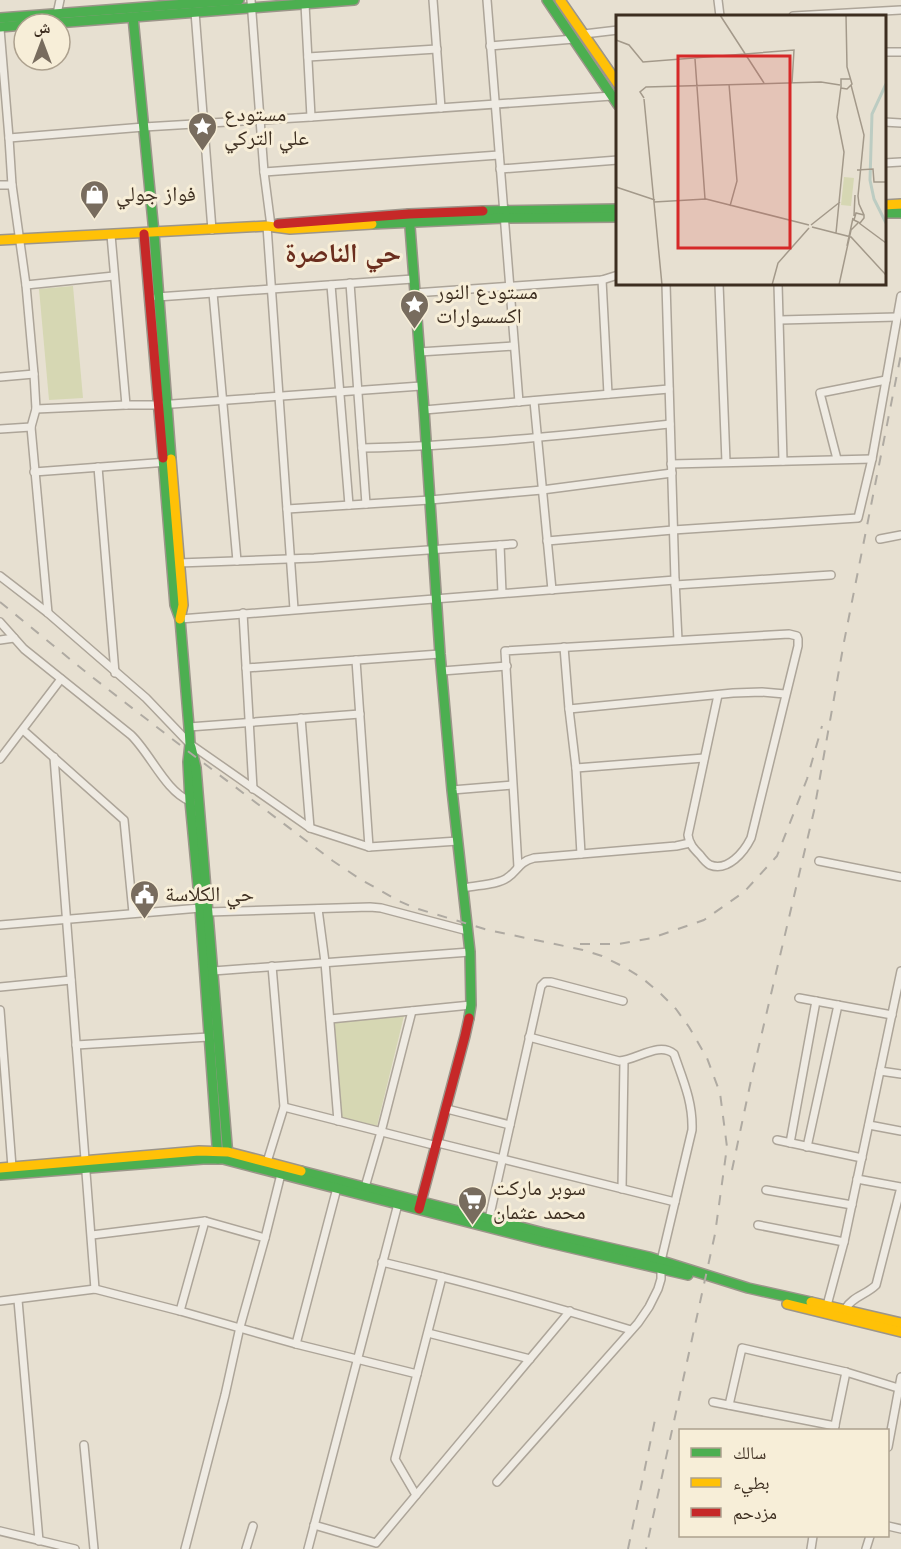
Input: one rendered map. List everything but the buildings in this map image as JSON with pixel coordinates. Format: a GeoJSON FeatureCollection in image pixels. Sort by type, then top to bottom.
{"type":"FeatureCollection","features":[{"type":"Feature","properties":{"kind":"street"},"geometry":{"type":"LineString","coordinates":[[72,12],[157,3],[238,0]]}},
{"type":"Feature","properties":{"kind":"street"},"geometry":{"type":"LineString","coordinates":[[72,22],[195,12],[252,4],[305,4],[354,0]]}},
{"type":"Feature","properties":{"kind":"street"},"geometry":{"type":"LineString","coordinates":[[433,0],[441,108]]}},
{"type":"Feature","properties":{"kind":"street"},"geometry":{"type":"LineString","coordinates":[[487,0],[519,402]]}},
{"type":"Feature","properties":{"kind":"street"},"geometry":{"type":"LineString","coordinates":[[547,0],[616,102]]}},
{"type":"Feature","properties":{"kind":"street"},"geometry":{"type":"LineString","coordinates":[[560,0],[616,81]]}},
{"type":"Feature","properties":{"kind":"street"},"geometry":{"type":"LineString","coordinates":[[718,0],[720,15]]}},
{"type":"Feature","properties":{"kind":"street"},"geometry":{"type":"LineString","coordinates":[[252,4],[294,609]]}},
{"type":"Feature","properties":{"kind":"street"},"geometry":{"type":"LineString","coordinates":[[305,4],[311,117]]}},
{"type":"Feature","properties":{"kind":"street"},"geometry":{"type":"LineString","coordinates":[[814,15],[901,10]]}},
{"type":"Feature","properties":{"kind":"street"},"geometry":{"type":"LineString","coordinates":[[195,12],[212,230]]}},
{"type":"Feature","properties":{"kind":"street"},"geometry":{"type":"LineString","coordinates":[[133,17],[154,233],[175,605],[180,619],[189,727],[190,801],[213,971],[223,1155]]}},
{"type":"Feature","properties":{"kind":"street"},"geometry":{"type":"LineString","coordinates":[[0,28],[12,185],[26,285],[34,374],[36,409],[32,427],[34,472],[48,613]]}},
{"type":"Feature","properties":{"kind":"street"},"geometry":{"type":"LineString","coordinates":[[585,34],[616,30]]}},
{"type":"Feature","properties":{"kind":"street"},"geometry":{"type":"LineString","coordinates":[[490,46],[574,39]]}},
{"type":"Feature","properties":{"kind":"street"},"geometry":{"type":"LineString","coordinates":[[308,57],[436,49]]}},
{"type":"Feature","properties":{"kind":"street"},"geometry":{"type":"LineString","coordinates":[[9,138],[612,96]]}},
{"type":"Feature","properties":{"kind":"street"},"geometry":{"type":"LineString","coordinates":[[886,122],[901,123]]}},
{"type":"Feature","properties":{"kind":"street"},"geometry":{"type":"LineString","coordinates":[[264,172],[499,155]]}},
{"type":"Feature","properties":{"kind":"street"},"geometry":{"type":"LineString","coordinates":[[500,170],[616,160]]}},
{"type":"Feature","properties":{"kind":"street"},"geometry":{"type":"LineString","coordinates":[[886,163],[901,162]]}},
{"type":"Feature","properties":{"kind":"street"},"geometry":{"type":"LineString","coordinates":[[0,185],[12,185]]}},
{"type":"Feature","properties":{"kind":"street"},"geometry":{"type":"LineString","coordinates":[[0,240],[212,230],[269,226],[285,222],[616,209]]}},
{"type":"Feature","properties":{"kind":"street"},"geometry":{"type":"LineString","coordinates":[[503,214],[616,217]]}},
{"type":"Feature","properties":{"kind":"street"},"geometry":{"type":"LineString","coordinates":[[409,218],[440,654],[470,952],[471,1005],[447,1109],[420,1205]]}},
{"type":"Feature","properties":{"kind":"street"},"geometry":{"type":"LineString","coordinates":[[144,234],[162,405]]}},
{"type":"Feature","properties":{"kind":"street"},"geometry":{"type":"LineString","coordinates":[[111,235],[126,405]]}},
{"type":"Feature","properties":{"kind":"street"},"geometry":{"type":"LineString","coordinates":[[26,285],[114,276]]}},
{"type":"Feature","properties":{"kind":"street"},"geometry":{"type":"LineString","coordinates":[[414,294],[602,280],[616,276]]}},
{"type":"Feature","properties":{"kind":"street"},"geometry":{"type":"LineString","coordinates":[[157,297],[412,279]]}},
{"type":"Feature","properties":{"kind":"street"},"geometry":{"type":"LineString","coordinates":[[602,280],[608,394]]}},
{"type":"Feature","properties":{"kind":"street"},"geometry":{"type":"LineString","coordinates":[[350,284],[366,504]]}},
{"type":"Feature","properties":{"kind":"street"},"geometry":{"type":"LineString","coordinates":[[331,285],[349,505]]}},
{"type":"Feature","properties":{"kind":"street"},"geometry":{"type":"LineString","coordinates":[[666,285],[678,640]]}},
{"type":"Feature","properties":{"kind":"street"},"geometry":{"type":"LineString","coordinates":[[719,285],[726,462]]}},
{"type":"Feature","properties":{"kind":"street"},"geometry":{"type":"LineString","coordinates":[[778,285],[783,460]]}},
{"type":"Feature","properties":{"kind":"street"},"geometry":{"type":"LineString","coordinates":[[213,293],[237,561]]}},
{"type":"Feature","properties":{"kind":"street"},"geometry":{"type":"LineString","coordinates":[[547,541],[858,518],[872,459],[901,296]]}},
{"type":"Feature","properties":{"kind":"street"},"geometry":{"type":"LineString","coordinates":[[780,320],[897,316]]}},
{"type":"Feature","properties":{"kind":"street"},"geometry":{"type":"LineString","coordinates":[[418,352],[514,346]]}},
{"type":"Feature","properties":{"kind":"street"},"geometry":{"type":"LineString","coordinates":[[0,377],[34,374]]}},
{"type":"Feature","properties":{"kind":"street"},"geometry":{"type":"LineString","coordinates":[[837,459],[820,393],[886,380]]}},
{"type":"Feature","properties":{"kind":"street"},"geometry":{"type":"LineString","coordinates":[[36,409],[162,405],[422,386]]}},
{"type":"Feature","properties":{"kind":"street"},"geometry":{"type":"LineString","coordinates":[[424,410],[669,389]]}},
{"type":"Feature","properties":{"kind":"street"},"geometry":{"type":"LineString","coordinates":[[534,400],[552,590]]}},
{"type":"Feature","properties":{"kind":"street"},"geometry":{"type":"LineString","coordinates":[[362,448],[426,447],[538,439],[670,424]]}},
{"type":"Feature","properties":{"kind":"street"},"geometry":{"type":"LineString","coordinates":[[0,429],[32,427]]}},
{"type":"Feature","properties":{"kind":"street"},"geometry":{"type":"LineString","coordinates":[[671,464],[872,459]]}},
{"type":"Feature","properties":{"kind":"street"},"geometry":{"type":"LineString","coordinates":[[34,472],[166,462]]}},
{"type":"Feature","properties":{"kind":"street"},"geometry":{"type":"LineString","coordinates":[[166,462],[183,608],[180,619]]}},
{"type":"Feature","properties":{"kind":"street"},"geometry":{"type":"LineString","coordinates":[[98,467],[115,673]]}},
{"type":"Feature","properties":{"kind":"street"},"geometry":{"type":"LineString","coordinates":[[287,509],[542,490],[672,473]]}},
{"type":"Feature","properties":{"kind":"street"},"geometry":{"type":"LineString","coordinates":[[880,539],[901,535]]}},
{"type":"Feature","properties":{"kind":"street"},"geometry":{"type":"LineString","coordinates":[[178,563],[314,558],[513,544]]}},
{"type":"Feature","properties":{"kind":"street"},"geometry":{"type":"LineString","coordinates":[[500,545],[502,593]]}},
{"type":"Feature","properties":{"kind":"street"},"geometry":{"type":"LineString","coordinates":[[180,619],[502,593],[831,575]]}},
{"type":"Feature","properties":{"kind":"street"},"geometry":{"type":"LineString","coordinates":[[0,576],[48,613],[156,708],[190,744],[310,828],[369,847],[458,841]]}},
{"type":"Feature","properties":{"kind":"street"},"geometry":{"type":"LineString","coordinates":[[243,613],[253,789]]}},
{"type":"Feature","properties":{"kind":"street"},"geometry":{"type":"LineString","coordinates":[[0,622],[19,645],[131,735],[172,788],[190,801]]}},
{"type":"Feature","properties":{"kind":"street"},"geometry":{"type":"LineString","coordinates":[[518,867],[505,651],[794,634],[798,639],[798,645],[753,833],[740,855],[732,861],[716,866],[707,863],[690,843],[688,835],[718,695]]}},
{"type":"Feature","properties":{"kind":"street"},"geometry":{"type":"LineString","coordinates":[[0,640],[14,638]]}},
{"type":"Feature","properties":{"kind":"street"},"geometry":{"type":"LineString","coordinates":[[564,647],[568,709],[576,768],[580,854]]}},
{"type":"Feature","properties":{"kind":"street"},"geometry":{"type":"LineString","coordinates":[[246,668],[440,654]]}},
{"type":"Feature","properties":{"kind":"street"},"geometry":{"type":"LineString","coordinates":[[356,660],[369,847]]}},
{"type":"Feature","properties":{"kind":"street"},"geometry":{"type":"LineString","coordinates":[[442,671],[507,666]]}},
{"type":"Feature","properties":{"kind":"street"},"geometry":{"type":"LineString","coordinates":[[0,759],[60,679]]}},
{"type":"Feature","properties":{"kind":"street"},"geometry":{"type":"LineString","coordinates":[[568,709],[747,692],[785,693]]}},
{"type":"Feature","properties":{"kind":"street"},"geometry":{"type":"LineString","coordinates":[[189,727],[360,714]]}},
{"type":"Feature","properties":{"kind":"street"},"geometry":{"type":"LineString","coordinates":[[301,718],[310,828]]}},
{"type":"Feature","properties":{"kind":"street"},"geometry":{"type":"LineString","coordinates":[[23,730],[124,820],[133,913]]}},
{"type":"Feature","properties":{"kind":"street"},"geometry":{"type":"LineString","coordinates":[[190,744],[196,768],[209,1037],[223,1155]]}},
{"type":"Feature","properties":{"kind":"street"},"geometry":{"type":"LineString","coordinates":[[54,757],[95,1289]]}},
{"type":"Feature","properties":{"kind":"street"},"geometry":{"type":"LineString","coordinates":[[576,768],[704,758]]}},
{"type":"Feature","properties":{"kind":"street"},"geometry":{"type":"LineString","coordinates":[[452,790],[512,785]]}},
{"type":"Feature","properties":{"kind":"street"},"geometry":{"type":"LineString","coordinates":[[464,888],[502,880],[510,876],[524,861],[534,858],[690,843]]}},
{"type":"Feature","properties":{"kind":"street"},"geometry":{"type":"LineString","coordinates":[[819,861],[901,877]]}},
{"type":"Feature","properties":{"kind":"street"},"geometry":{"type":"LineString","coordinates":[[0,925],[133,913],[375,907],[468,931]]}},
{"type":"Feature","properties":{"kind":"street"},"geometry":{"type":"LineString","coordinates":[[318,909],[325,962],[338,1121]]}},
{"type":"Feature","properties":{"kind":"street"},"geometry":{"type":"LineString","coordinates":[[213,971],[470,952]]}},
{"type":"Feature","properties":{"kind":"street"},"geometry":{"type":"LineString","coordinates":[[267,1162],[284,1107],[272,966]]}},
{"type":"Feature","properties":{"kind":"street"},"geometry":{"type":"LineString","coordinates":[[826,1309],[844,1242],[901,971]]}},
{"type":"Feature","properties":{"kind":"street"},"geometry":{"type":"LineString","coordinates":[[0,987],[71,980]]}},
{"type":"Feature","properties":{"kind":"street"},"geometry":{"type":"LineString","coordinates":[[489,1218],[541,986],[545,982],[551,982],[623,1000]]}},
{"type":"Feature","properties":{"kind":"street"},"geometry":{"type":"LineString","coordinates":[[799,998],[892,1015]]}},
{"type":"Feature","properties":{"kind":"street"},"geometry":{"type":"LineString","coordinates":[[790,1143],[816,1001]]}},
{"type":"Feature","properties":{"kind":"street"},"geometry":{"type":"LineString","coordinates":[[330,1019],[471,1005]]}},
{"type":"Feature","properties":{"kind":"street"},"geometry":{"type":"LineString","coordinates":[[807,1146],[838,1005]]}},
{"type":"Feature","properties":{"kind":"street"},"geometry":{"type":"LineString","coordinates":[[0,1010],[12,1167]]}},
{"type":"Feature","properties":{"kind":"street"},"geometry":{"type":"LineString","coordinates":[[365,1187],[412,1011]]}},
{"type":"Feature","properties":{"kind":"street"},"geometry":{"type":"LineString","coordinates":[[76,1045],[209,1037]]}},
{"type":"Feature","properties":{"kind":"street"},"geometry":{"type":"LineString","coordinates":[[498,1482],[644,1315],[654,1298],[661,1279],[661,1265],[692,1130],[689,1094],[674,1054],[669,1050],[658,1049],[624,1061],[610,1060],[529,1037]]}},
{"type":"Feature","properties":{"kind":"street"},"geometry":{"type":"LineString","coordinates":[[622,1189],[624,1061]]}},
{"type":"Feature","properties":{"kind":"street"},"geometry":{"type":"LineString","coordinates":[[880,1071],[901,1074]]}},
{"type":"Feature","properties":{"kind":"street"},"geometry":{"type":"LineString","coordinates":[[284,1107],[675,1202]]}},
{"type":"Feature","properties":{"kind":"street"},"geometry":{"type":"LineString","coordinates":[[447,1109],[510,1125]]}},
{"type":"Feature","properties":{"kind":"street"},"geometry":{"type":"LineString","coordinates":[[869,1125],[901,1131]]}},
{"type":"Feature","properties":{"kind":"street"},"geometry":{"type":"LineString","coordinates":[[777,1140],[862,1158]]}},
{"type":"Feature","properties":{"kind":"street"},"geometry":{"type":"LineString","coordinates":[[0,1175],[199,1150],[267,1162],[365,1187],[399,1200]]}},
{"type":"Feature","properties":{"kind":"street"},"geometry":{"type":"LineString","coordinates":[[223,1155],[281,1174],[420,1205],[553,1243],[661,1265]]}},
{"type":"Feature","properties":{"kind":"street"},"geometry":{"type":"LineString","coordinates":[[0,1168],[86,1164]]}},
{"type":"Feature","properties":{"kind":"street"},"geometry":{"type":"LineString","coordinates":[[185,1549],[281,1174]]}},
{"type":"Feature","properties":{"kind":"street"},"geometry":{"type":"LineString","coordinates":[[845,1309],[851,1301],[867,1293],[876,1285],[901,1187],[857,1179]]}},
{"type":"Feature","properties":{"kind":"street"},"geometry":{"type":"LineString","coordinates":[[296,1344],[337,1188]]}},
{"type":"Feature","properties":{"kind":"street"},"geometry":{"type":"LineString","coordinates":[[766,1190],[852,1205]]}},
{"type":"Feature","properties":{"kind":"street"},"geometry":{"type":"LineString","coordinates":[[308,1549],[399,1200]]}},
{"type":"Feature","properties":{"kind":"street"},"geometry":{"type":"LineString","coordinates":[[420,1205],[489,1218],[826,1309],[901,1332]]}},
{"type":"Feature","properties":{"kind":"street"},"geometry":{"type":"LineString","coordinates":[[92,1235],[205,1221],[265,1238]]}},
{"type":"Feature","properties":{"kind":"street"},"geometry":{"type":"LineString","coordinates":[[180,1311],[205,1221]]}},
{"type":"Feature","properties":{"kind":"street"},"geometry":{"type":"LineString","coordinates":[[758,1225],[844,1242]]}},
{"type":"Feature","properties":{"kind":"street"},"geometry":{"type":"LineString","coordinates":[[382,1262],[570,1311],[631,1330]]}},
{"type":"Feature","properties":{"kind":"street"},"geometry":{"type":"LineString","coordinates":[[416,1495],[395,1460],[442,1277]]}},
{"type":"Feature","properties":{"kind":"street"},"geometry":{"type":"LineString","coordinates":[[0,1301],[95,1289],[296,1344],[417,1374]]}},
{"type":"Feature","properties":{"kind":"street"},"geometry":{"type":"LineString","coordinates":[[18,1300],[39,1541]]}},
{"type":"Feature","properties":{"kind":"street"},"geometry":{"type":"LineString","coordinates":[[826,1309],[845,1309],[901,1323]]}},
{"type":"Feature","properties":{"kind":"street"},"geometry":{"type":"LineString","coordinates":[[314,1525],[376,1543],[570,1311]]}},
{"type":"Feature","properties":{"kind":"street"},"geometry":{"type":"LineString","coordinates":[[428,1333],[530,1359]]}},
{"type":"Feature","properties":{"kind":"street"},"geometry":{"type":"LineString","coordinates":[[729,1406],[742,1348],[846,1372],[900,1389]]}},
{"type":"Feature","properties":{"kind":"street"},"geometry":{"type":"LineString","coordinates":[[713,1402],[835,1428],[846,1372]]}},
{"type":"Feature","properties":{"kind":"street"},"geometry":{"type":"LineString","coordinates":[[889,1441],[901,1377]]}},
{"type":"Feature","properties":{"kind":"street"},"geometry":{"type":"LineString","coordinates":[[84,1445],[94,1549]]}},
{"type":"Feature","properties":{"kind":"street"},"geometry":{"type":"LineString","coordinates":[[246,1549],[253,1526]]}},
{"type":"Feature","properties":{"kind":"street"},"geometry":{"type":"LineString","coordinates":[[0,1531],[75,1549]]}},
{"type":"Feature","properties":{"kind":"green space"},"geometry":{"type":"Polygon","coordinates":[[[73,286],[83,398],[49,400],[39,289],[73,286]]]}},
{"type":"Feature","properties":{"kind":"green space"},"geometry":{"type":"Polygon","coordinates":[[[404,1016],[377,1126],[342,1118],[334,1023],[404,1016]]]}},
{"type":"Feature","properties":{"kind":"railway"},"geometry":{"type":"LineString","coordinates":[[732,1170],[814,811],[844,642],[901,354]]}},
{"type":"Feature","properties":{"kind":"railway"},"geometry":{"type":"LineString","coordinates":[[0,602],[189,752],[360,879],[415,908],[488,930],[602,956],[642,978],[676,1009],[689,1027],[707,1058],[720,1093],[727,1147],[715,1234],[646,1549]]}},
{"type":"Feature","properties":{"kind":"railway"},"geometry":{"type":"LineString","coordinates":[[580,944],[618,944],[652,938],[704,920],[744,892],[777,856],[807,779],[822,726]]}},
{"type":"Feature","properties":{"kind":"railway"},"geometry":{"type":"LineString","coordinates":[[628,1549],[656,1415]]}},
{"type":"Feature","properties":{"kind":"traffic: fast"},"geometry":{"type":"LineString","coordinates":[[0,18],[239,0]]}},
{"type":"Feature","properties":{"kind":"traffic: fast"},"geometry":{"type":"LineString","coordinates":[[72,22],[354,0]]}},
{"type":"Feature","properties":{"kind":"traffic: fast"},"geometry":{"type":"LineString","coordinates":[[547,0],[616,102]]}},
{"type":"Feature","properties":{"kind":"traffic: fast"},"geometry":{"type":"LineString","coordinates":[[133,17],[154,233],[171,459]]}},
{"type":"Feature","properties":{"kind":"traffic: fast"},"geometry":{"type":"LineString","coordinates":[[0,27],[12,26]]}},
{"type":"Feature","properties":{"kind":"traffic: fast"},"geometry":{"type":"LineString","coordinates":[[483,211],[616,209]]}},
{"type":"Feature","properties":{"kind":"traffic: fast"},"geometry":{"type":"LineString","coordinates":[[886,213],[901,213]]}},
{"type":"Feature","properties":{"kind":"traffic: fast"},"geometry":{"type":"LineString","coordinates":[[409,214],[440,654],[470,952],[471,1005],[469,1018]]}},
{"type":"Feature","properties":{"kind":"traffic: fast"},"geometry":{"type":"LineString","coordinates":[[372,224],[504,218],[616,217]]}},
{"type":"Feature","properties":{"kind":"traffic: fast"},"geometry":{"type":"LineString","coordinates":[[163,458],[175,605],[180,619],[189,727],[190,801],[218,1159]]}},
{"type":"Feature","properties":{"kind":"traffic: fast"},"geometry":{"type":"LineString","coordinates":[[191,747],[196,768],[228,1157]]}},
{"type":"Feature","properties":{"kind":"traffic: fast"},"geometry":{"type":"LineString","coordinates":[[0,1175],[223,1159],[542,1241],[688,1275]]}},
{"type":"Feature","properties":{"kind":"traffic: fast"},"geometry":{"type":"LineString","coordinates":[[301,1171],[544,1233],[649,1257],[748,1288],[811,1302]]}},
{"type":"Feature","properties":{"kind":"traffic: slow"},"geometry":{"type":"LineString","coordinates":[[560,0],[616,81]]}},
{"type":"Feature","properties":{"kind":"traffic: slow"},"geometry":{"type":"LineString","coordinates":[[886,205],[901,204]]}},
{"type":"Feature","properties":{"kind":"traffic: slow"},"geometry":{"type":"LineString","coordinates":[[0,240],[267,226],[290,229],[372,224]]}},
{"type":"Feature","properties":{"kind":"traffic: slow"},"geometry":{"type":"LineString","coordinates":[[171,459],[183,605],[180,619]]}},
{"type":"Feature","properties":{"kind":"traffic: slow"},"geometry":{"type":"LineString","coordinates":[[0,1168],[199,1151],[228,1152],[301,1171]]}},
{"type":"Feature","properties":{"kind":"traffic: slow"},"geometry":{"type":"LineString","coordinates":[[811,1302],[901,1323]]}},
{"type":"Feature","properties":{"kind":"traffic: slow"},"geometry":{"type":"LineString","coordinates":[[787,1304],[901,1332]]}},
{"type":"Feature","properties":{"kind":"traffic: jam"},"geometry":{"type":"LineString","coordinates":[[278,224],[483,211]]}},
{"type":"Feature","properties":{"kind":"traffic: jam"},"geometry":{"type":"LineString","coordinates":[[144,234],[163,458]]}},
{"type":"Feature","properties":{"kind":"traffic: jam"},"geometry":{"type":"LineString","coordinates":[[419,1209],[469,1018]]}},
{"type":"Feature","properties":{"kind":"place","name":"مستودع علي التركي"},"geometry":{"type":"Point","coordinates":[203,152]}},
{"type":"Feature","properties":{"kind":"place","name":"فواز جولي"},"geometry":{"type":"Point","coordinates":[95,220]}},
{"type":"Feature","properties":{"kind":"place","name":"مستودع النور اكسسوارات"},"geometry":{"type":"Point","coordinates":[415,330]}},
{"type":"Feature","properties":{"kind":"place","name":"حي الكلاسة"},"geometry":{"type":"Point","coordinates":[144,920]}},
{"type":"Feature","properties":{"kind":"place","name":"سوبر ماركت محمد عثمان"},"geometry":{"type":"Point","coordinates":[472,1226]}},
{"type":"Feature","properties":{"kind":"district","name":"حي الناصرة"},"geometry":{"type":"Point","coordinates":[343,252]}}]}
